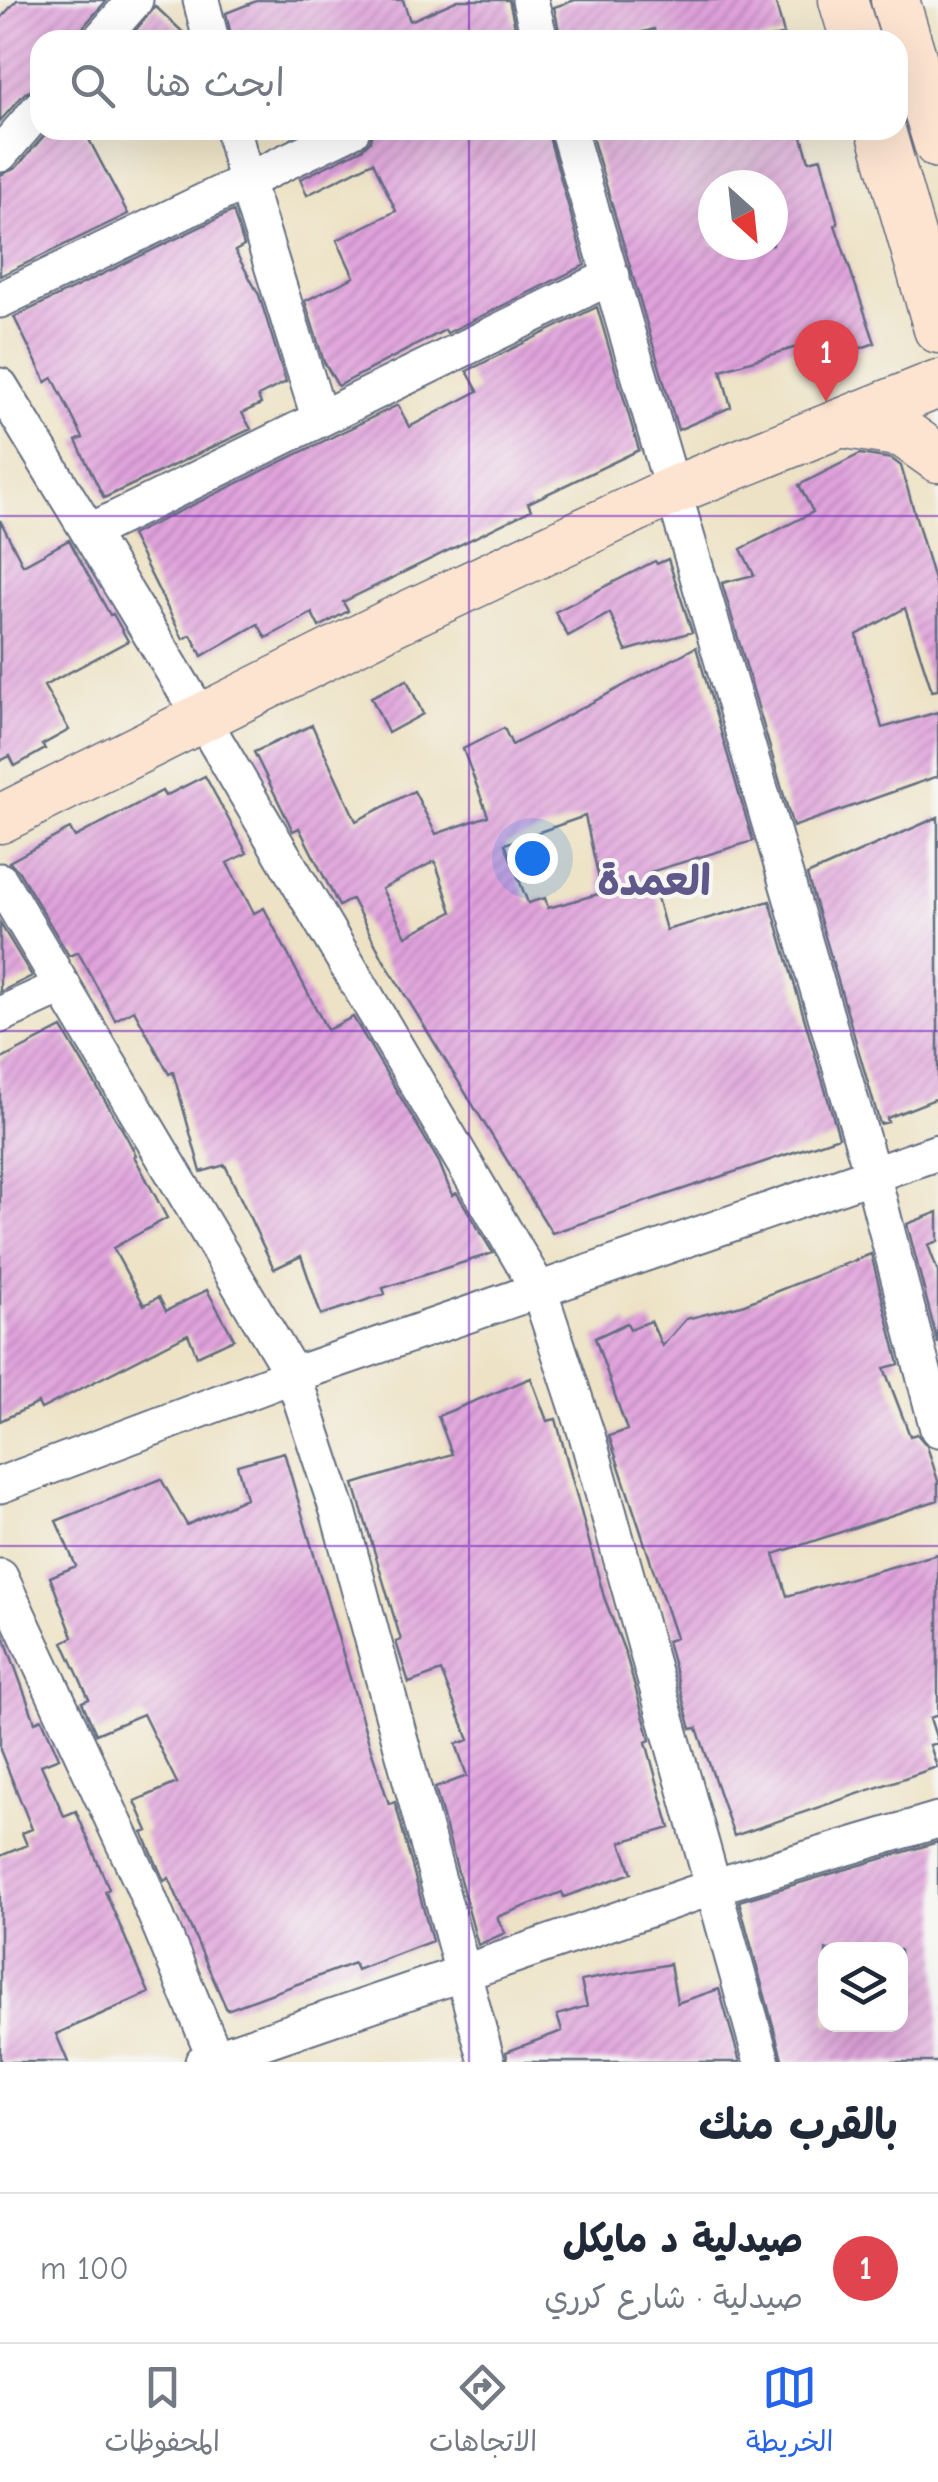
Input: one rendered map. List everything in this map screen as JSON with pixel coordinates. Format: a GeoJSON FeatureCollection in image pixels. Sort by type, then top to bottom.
{"type":"FeatureCollection","features":[{"type":"Feature","properties":{"kind":"street"},"geometry":{"type":"LineString","coordinates":[[109,30],[135,0]]}},
{"type":"Feature","properties":{"kind":"street"},"geometry":{"type":"LineString","coordinates":[[201,0],[208,30]]}},
{"type":"Feature","properties":{"kind":"street"},"geometry":{"type":"LineString","coordinates":[[530,0],[538,30]]}},
{"type":"Feature","properties":{"kind":"street"},"geometry":{"type":"LineString","coordinates":[[843,0],[852,30]]}},
{"type":"Feature","properties":{"kind":"street"},"geometry":{"type":"LineString","coordinates":[[914,25],[938,144]]}},
{"type":"Feature","properties":{"kind":"street"},"geometry":{"type":"LineString","coordinates":[[0,154],[30,120]]}},
{"type":"Feature","properties":{"kind":"street"},"geometry":{"type":"LineString","coordinates":[[236,140],[319,417]]}},
{"type":"Feature","properties":{"kind":"street"},"geometry":{"type":"LineString","coordinates":[[0,300],[331,140]]}},
{"type":"Feature","properties":{"kind":"street"},"geometry":{"type":"LineString","coordinates":[[571,140],[872,1174],[938,1429]]}},
{"type":"Feature","properties":{"kind":"street"},"geometry":{"type":"LineString","coordinates":[[884,140],[938,329]]}},
{"type":"Feature","properties":{"kind":"street"},"geometry":{"type":"LineString","coordinates":[[89,532],[612,276]]}},
{"type":"Feature","properties":{"kind":"street"},"geometry":{"type":"LineString","coordinates":[[0,820],[394,622],[672,491],[938,384]]}},
{"type":"Feature","properties":{"kind":"street"},"geometry":{"type":"LineString","coordinates":[[0,386],[204,720],[538,1290],[593,1458],[762,2062]]}},
{"type":"Feature","properties":{"kind":"street"},"geometry":{"type":"LineString","coordinates":[[837,422],[876,426],[903,434],[938,458]]}},
{"type":"Feature","properties":{"kind":"street"},"geometry":{"type":"LineString","coordinates":[[0,881],[293,1375],[339,1514],[487,2062]]}},
{"type":"Feature","properties":{"kind":"street"},"geometry":{"type":"LineString","coordinates":[[0,1015],[63,986]]}},
{"type":"Feature","properties":{"kind":"street"},"geometry":{"type":"LineString","coordinates":[[0,1486],[293,1375],[938,1152]]}},
{"type":"Feature","properties":{"kind":"street"},"geometry":{"type":"LineString","coordinates":[[0,1576],[141,1880],[211,2060],[712,1887],[938,1820]]}},
{"type":"Feature","properties":{"kind":"building"},"geometry":{"type":"Polygon","coordinates":[[[17,0],[107,0],[83,30],[30,30],[30,91],[0,121],[0,19],[17,0]]]}},
{"type":"Feature","properties":{"kind":"building"},"geometry":{"type":"Polygon","coordinates":[[[259,0],[403,0],[410,21],[458,0],[509,0],[516,30],[230,30],[226,13],[259,0]]]}},
{"type":"Feature","properties":{"kind":"building"},"geometry":{"type":"Polygon","coordinates":[[[575,0],[775,0],[783,30],[559,30],[554,7],[575,0]]]}},
{"type":"Feature","properties":{"kind":"building"},"geometry":{"type":"Polygon","coordinates":[[[155,6],[181,30],[136,30],[155,6]]]}},
{"type":"Feature","properties":{"kind":"building"},"geometry":{"type":"Polygon","coordinates":[[[40,140],[89,140],[128,214],[0,276],[0,175],[16,168],[40,140]]]}},
{"type":"Feature","properties":{"kind":"building"},"geometry":{"type":"Polygon","coordinates":[[[550,140],[585,265],[447,333],[445,330],[338,386],[324,362],[305,301],[354,277],[337,240],[396,211],[373,162],[307,195],[300,179],[362,149],[370,141],[550,140]]]}},
{"type":"Feature","properties":{"kind":"building"},"geometry":{"type":"Polygon","coordinates":[[[593,140],[803,140],[809,161],[821,158],[838,224],[835,225],[875,343],[817,364],[810,343],[721,370],[731,407],[678,430],[593,140]]]}},
{"type":"Feature","properties":{"kind":"building"},"geometry":{"type":"Polygon","coordinates":[[[233,211],[244,246],[235,251],[259,295],[286,382],[258,396],[261,404],[242,413],[251,429],[104,498],[76,441],[83,438],[53,378],[46,382],[14,317],[233,211]]]}},
{"type":"Feature","properties":{"kind":"building"},"geometry":{"type":"Polygon","coordinates":[[[597,307],[639,450],[528,503],[531,510],[343,602],[348,611],[319,627],[312,613],[266,638],[258,624],[202,656],[191,635],[183,639],[131,535],[398,405],[409,427],[478,391],[467,371],[597,307]]]}},
{"type":"Feature","properties":{"kind":"building"},"geometry":{"type":"Polygon","coordinates":[[[860,454],[892,459],[901,466],[938,594],[938,690],[932,691],[905,608],[857,635],[859,646],[882,728],[938,712],[938,776],[793,827],[722,583],[754,575],[741,549],[813,512],[799,485],[860,454]]]}},
{"type":"Feature","properties":{"kind":"building"},"geometry":{"type":"Polygon","coordinates":[[[0,520],[23,565],[69,540],[128,641],[44,686],[69,730],[15,766],[10,756],[0,761],[0,520]]]}},
{"type":"Feature","properties":{"kind":"building"},"geometry":{"type":"Polygon","coordinates":[[[668,559],[692,632],[626,651],[610,613],[568,636],[555,612],[655,561],[657,564],[668,559]]]}},
{"type":"Feature","properties":{"kind":"building"},"geometry":{"type":"Polygon","coordinates":[[[696,647],[753,841],[650,872],[666,930],[770,901],[839,1137],[552,1233],[384,961],[352,899],[339,906],[299,828],[293,831],[254,752],[312,725],[356,821],[414,791],[436,834],[488,816],[463,749],[504,728],[512,745],[696,647]],[[585,816],[505,844],[528,903],[545,898],[548,908],[602,893],[585,816]],[[435,861],[382,889],[406,936],[452,912],[435,861]]]}},
{"type":"Feature","properties":{"kind":"building"},"geometry":{"type":"Polygon","coordinates":[[[407,680],[423,714],[388,733],[371,697],[407,680]]]}},
{"type":"Feature","properties":{"kind":"building"},"geometry":{"type":"Polygon","coordinates":[[[205,776],[247,853],[227,863],[254,913],[264,908],[327,1030],[353,1017],[439,1162],[452,1195],[457,1193],[493,1253],[383,1288],[385,1294],[321,1315],[301,1256],[274,1269],[225,1165],[201,1172],[173,1072],[169,1074],[134,1010],[115,1020],[78,952],[69,956],[18,870],[9,862],[70,829],[75,837],[162,791],[165,796],[205,776]]]}},
{"type":"Feature","properties":{"kind":"building"},"geometry":{"type":"Polygon","coordinates":[[[938,817],[938,1098],[880,1124],[807,875],[938,817]]]}},
{"type":"Feature","properties":{"kind":"building"},"geometry":{"type":"Polygon","coordinates":[[[0,923],[32,976],[0,992],[0,923]]]}},
{"type":"Feature","properties":{"kind":"building"},"geometry":{"type":"Polygon","coordinates":[[[62,1028],[125,1134],[167,1218],[113,1248],[144,1305],[159,1297],[166,1311],[207,1290],[234,1339],[197,1356],[188,1334],[41,1409],[38,1403],[0,1421],[0,1060],[62,1028]]]}},
{"type":"Feature","properties":{"kind":"building"},"geometry":{"type":"Polygon","coordinates":[[[938,1212],[938,1241],[928,1245],[938,1272],[938,1344],[907,1224],[938,1212]]]}},
{"type":"Feature","properties":{"kind":"building"},"geometry":{"type":"Polygon","coordinates":[[[871,1254],[899,1364],[884,1368],[910,1436],[917,1434],[927,1446],[938,1481],[938,1500],[774,1554],[787,1596],[938,1554],[938,1715],[930,1718],[938,1743],[930,1745],[937,1767],[734,1836],[697,1728],[691,1729],[667,1641],[676,1638],[609,1436],[627,1430],[595,1338],[627,1323],[630,1329],[651,1321],[662,1346],[686,1319],[742,1305],[871,1254]]]}},
{"type":"Feature","properties":{"kind":"building"},"geometry":{"type":"Polygon","coordinates":[[[531,1378],[547,1421],[556,1419],[604,1597],[626,1655],[650,1740],[646,1742],[670,1828],[621,1842],[632,1873],[564,1897],[562,1892],[497,1917],[505,1933],[478,1945],[435,1788],[467,1776],[456,1744],[469,1740],[441,1671],[409,1683],[396,1642],[401,1640],[354,1484],[452,1454],[438,1416],[531,1378]]]}},
{"type":"Feature","properties":{"kind":"building"},"geometry":{"type":"Polygon","coordinates":[[[284,1452],[369,1743],[389,1804],[395,1802],[432,1941],[357,1970],[354,1963],[227,2010],[169,1878],[164,1881],[143,1833],[148,1831],[135,1801],[177,1783],[143,1714],[96,1734],[82,1702],[89,1699],[63,1642],[73,1637],[50,1577],[76,1566],[56,1521],[161,1479],[187,1525],[246,1498],[237,1465],[284,1452]]]}},
{"type":"Feature","properties":{"kind":"building"},"geometry":{"type":"Polygon","coordinates":[[[3,1634],[35,1722],[42,1719],[59,1758],[41,1765],[64,1816],[76,1811],[149,1993],[56,2034],[68,2062],[0,2062],[0,1856],[27,1845],[22,1833],[32,1829],[0,1750],[3,1634]]]}},
{"type":"Feature","properties":{"kind":"building"},"geometry":{"type":"Polygon","coordinates":[[[938,1842],[938,2062],[783,2062],[739,1901],[938,1842]]]}},
{"type":"Feature","properties":{"kind":"building"},"geometry":{"type":"Polygon","coordinates":[[[670,1964],[677,2003],[719,1989],[740,2062],[508,2062],[506,2052],[562,2031],[557,2015],[587,2006],[581,1981],[670,1964]]]}},
{"type":"Feature","properties":{"kind":"place","name":"صيدلية د مايكل"},"geometry":{"type":"Point","coordinates":[826,402]}},
{"type":"Feature","properties":{"kind":"district","name":"العمدة"},"geometry":{"type":"Point","coordinates":[654,881]}}]}
